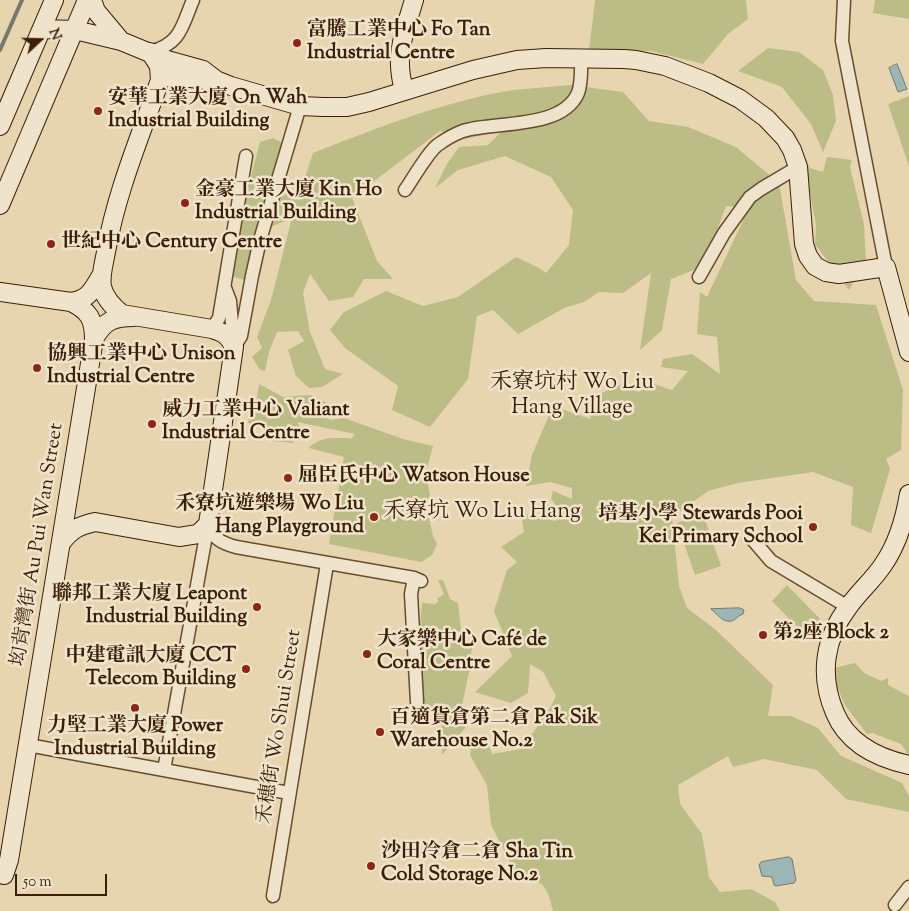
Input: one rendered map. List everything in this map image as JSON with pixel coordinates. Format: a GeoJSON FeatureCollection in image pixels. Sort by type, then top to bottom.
{"type":"FeatureCollection","features":[{"type":"Feature","properties":{"kind":"street"},"geometry":{"type":"LineString","coordinates":[[0,126],[54,0]]}},
{"type":"Feature","properties":{"kind":"street"},"geometry":{"type":"LineString","coordinates":[[0,205],[87,0]]}},
{"type":"Feature","properties":{"kind":"street"},"geometry":{"type":"LineString","coordinates":[[92,0],[96,11],[121,40]]}},
{"type":"Feature","properties":{"kind":"street"},"geometry":{"type":"LineString","coordinates":[[150,52],[163,48],[172,42],[179,33],[193,0]]}},
{"type":"Feature","properties":{"kind":"street"},"geometry":{"type":"LineString","coordinates":[[404,90],[399,63],[400,45],[414,0]]}},
{"type":"Feature","properties":{"kind":"street"},"geometry":{"type":"LineString","coordinates":[[844,0],[842,42],[886,267],[909,352]]}},
{"type":"Feature","properties":{"kind":"street"},"geometry":{"type":"LineString","coordinates":[[42,29],[75,30],[121,40],[167,60],[203,70],[216,80]]}},
{"type":"Feature","properties":{"kind":"street"},"geometry":{"type":"LineString","coordinates":[[150,52],[159,66],[160,80],[122,188],[114,217],[102,274],[104,292],[113,307],[122,314],[212,329],[222,332],[230,338],[234,347]]}},
{"type":"Feature","properties":{"kind":"street"},"geometry":{"type":"LineString","coordinates":[[160,80],[164,76],[170,75],[199,80],[216,80],[300,106],[347,107],[502,62],[532,58],[624,59],[650,62],[694,76],[723,89],[754,109],[774,125],[789,144],[798,167],[804,244],[811,262],[820,270],[832,274],[846,274],[886,267]]}},
{"type":"Feature","properties":{"kind":"street"},"geometry":{"type":"LineString","coordinates":[[405,190],[436,145],[462,131],[528,122],[547,117],[564,108],[575,98],[578,92],[581,59]]}},
{"type":"Feature","properties":{"kind":"street"},"geometry":{"type":"LineString","coordinates":[[234,347],[241,336],[260,240],[300,106]]}},
{"type":"Feature","properties":{"kind":"street"},"geometry":{"type":"LineString","coordinates":[[212,329],[219,318],[246,156]]}},
{"type":"Feature","properties":{"kind":"street"},"geometry":{"type":"LineString","coordinates":[[699,277],[724,233],[750,197],[798,167]]}},
{"type":"Feature","properties":{"kind":"street"},"geometry":{"type":"LineString","coordinates":[[0,292],[71,302],[80,301],[86,298],[102,274]]}},
{"type":"Feature","properties":{"kind":"street"},"geometry":{"type":"LineString","coordinates":[[164,770],[208,524],[234,347],[230,301],[224,284]]}},
{"type":"Feature","properties":{"kind":"street"},"geometry":{"type":"LineString","coordinates":[[71,302],[82,307],[88,313],[94,330],[94,339]]}},
{"type":"Feature","properties":{"kind":"street"},"geometry":{"type":"LineString","coordinates":[[94,339],[100,328],[107,322],[124,317],[135,317]]}},
{"type":"Feature","properties":{"kind":"street","name":"㘭背灣街 Au Pui Wan Street"},"geometry":{"type":"LineString","coordinates":[[2,875],[9,860],[94,339]]}},
{"type":"Feature","properties":{"kind":"street"},"geometry":{"type":"LineString","coordinates":[[70,487],[80,508],[95,522]]}},
{"type":"Feature","properties":{"kind":"street"},"geometry":{"type":"LineString","coordinates":[[909,494],[906,514],[884,564],[848,607],[834,632],[826,656],[825,674],[830,703],[839,724],[850,738],[867,751],[894,762],[909,765]]}},
{"type":"Feature","properties":{"kind":"street"},"geometry":{"type":"LineString","coordinates":[[61,543],[70,531],[82,525],[95,522],[179,537],[198,534],[208,524]]}},
{"type":"Feature","properties":{"kind":"street"},"geometry":{"type":"LineString","coordinates":[[208,524],[211,533],[217,540],[236,547],[417,580],[411,594],[417,702]]}},
{"type":"Feature","properties":{"kind":"street"},"geometry":{"type":"LineString","coordinates":[[753,540],[771,560],[848,607]]}},
{"type":"Feature","properties":{"kind":"street","name":"禾穗街 Wo Shui Street"},"geometry":{"type":"LineString","coordinates":[[273,896],[326,564]]}},
{"type":"Feature","properties":{"kind":"street"},"geometry":{"type":"LineString","coordinates":[[28,745],[289,793]]}},
{"type":"Feature","properties":{"kind":"street"},"geometry":{"type":"LineString","coordinates":[[895,905],[909,887]]}},
{"type":"Feature","properties":{"kind":"green space"},"geometry":{"type":"Polygon","coordinates":[[[595,0],[746,0],[748,19],[728,34],[703,64],[651,51],[589,51],[595,0]]]}},
{"type":"Feature","properties":{"kind":"green space"},"geometry":{"type":"Polygon","coordinates":[[[875,0],[909,0],[909,19],[873,13],[875,0]]]}},
{"type":"Feature","properties":{"kind":"green space"},"geometry":{"type":"Polygon","coordinates":[[[768,48],[799,52],[823,70],[833,95],[836,121],[823,152],[811,124],[782,87],[738,71],[768,48]]]}},
{"type":"Feature","properties":{"kind":"green space"},"geometry":{"type":"Polygon","coordinates":[[[570,85],[623,92],[649,121],[688,127],[736,147],[779,183],[796,280],[814,301],[876,305],[903,390],[901,450],[886,459],[890,469],[871,533],[851,525],[853,487],[813,472],[738,483],[708,491],[672,517],[679,586],[687,608],[716,630],[773,685],[768,716],[791,716],[818,728],[841,756],[902,783],[909,796],[909,812],[846,799],[817,770],[764,759],[733,767],[728,756],[678,785],[680,804],[702,834],[709,877],[720,892],[751,889],[775,902],[780,911],[553,911],[549,895],[543,886],[534,880],[518,877],[491,825],[487,785],[470,755],[473,737],[485,735],[492,754],[521,749],[539,724],[535,708],[549,710],[556,696],[543,672],[530,664],[528,693],[511,703],[475,692],[512,656],[494,611],[507,570],[517,562],[501,547],[524,532],[521,513],[556,521],[559,509],[551,499],[553,491],[572,499],[572,488],[550,482],[526,486],[532,455],[553,406],[590,419],[597,395],[620,385],[639,392],[645,381],[672,390],[688,371],[661,367],[663,359],[692,354],[720,374],[717,337],[697,334],[700,292],[707,297],[749,208],[726,206],[716,233],[694,270],[671,279],[662,330],[640,350],[651,273],[623,293],[599,292],[584,302],[564,308],[518,334],[493,310],[477,316],[468,379],[430,427],[392,410],[398,386],[345,348],[330,330],[344,312],[386,291],[423,306],[458,297],[516,257],[546,273],[569,245],[573,210],[551,177],[505,156],[458,170],[435,188],[447,164],[459,147],[488,145],[501,132],[463,139],[440,131],[352,198],[377,261],[393,279],[364,279],[353,297],[329,301],[310,274],[303,293],[310,332],[325,369],[343,374],[322,387],[309,388],[296,376],[288,350],[304,341],[298,331],[277,332],[269,352],[265,371],[260,370],[252,357],[262,348],[257,337],[271,300],[292,218],[256,233],[244,280],[232,276],[248,188],[260,142],[273,138],[283,143],[272,180],[299,196],[313,153],[386,125],[462,101],[513,90],[570,85]]]}},
{"type":"Feature","properties":{"kind":"green space"},"geometry":{"type":"Polygon","coordinates":[[[909,96],[909,166],[888,104],[909,96]]]}},
{"type":"Feature","properties":{"kind":"green space"},"geometry":{"type":"Polygon","coordinates":[[[778,121],[795,133],[810,168],[823,172],[827,157],[852,160],[850,167],[864,224],[866,261],[849,290],[815,244],[816,225],[807,177],[778,121]]]}},
{"type":"Feature","properties":{"kind":"green space","name":"禾寮坑遊樂場 Wo Liu Hang Playground"},"geometry":{"type":"Polygon","coordinates":[[[259,384],[283,397],[310,395],[335,407],[330,418],[306,406],[303,408],[331,420],[344,418],[403,439],[433,446],[426,472],[430,496],[426,501],[426,505],[433,536],[437,544],[432,555],[421,562],[329,544],[344,457],[309,448],[318,441],[328,438],[351,439],[355,434],[297,422],[300,427],[310,431],[306,434],[294,431],[293,443],[273,441],[265,426],[248,423],[251,408],[256,405],[259,384]]]}},
{"type":"Feature","properties":{"kind":"green space"},"geometry":{"type":"Polygon","coordinates":[[[703,514],[721,566],[695,575],[677,523],[703,514]]]}},
{"type":"Feature","properties":{"kind":"green space"},"geometry":{"type":"Polygon","coordinates":[[[438,580],[443,580],[450,599],[458,603],[463,648],[473,639],[462,705],[459,705],[459,722],[466,727],[442,755],[441,710],[414,704],[422,603],[435,604],[439,601],[437,599],[444,594],[438,580]]]}},
{"type":"Feature","properties":{"kind":"green space"},"geometry":{"type":"Polygon","coordinates":[[[787,585],[820,619],[804,634],[772,601],[787,585]]]}},
{"type":"Feature","properties":{"kind":"green space"},"geometry":{"type":"Polygon","coordinates":[[[855,663],[864,673],[881,681],[888,678],[888,685],[909,696],[909,756],[901,744],[872,733],[867,734],[845,705],[839,691],[833,692],[830,669],[855,663]]]}},
{"type":"Feature","properties":{"kind":"water"},"geometry":{"type":"Polygon","coordinates":[[[897,64],[907,89],[898,92],[889,68],[897,64]]]}},
{"type":"Feature","properties":{"kind":"water"},"geometry":{"type":"Polygon","coordinates":[[[740,608],[744,610],[743,614],[732,621],[720,618],[711,609],[740,608]]]}},
{"type":"Feature","properties":{"kind":"water"},"geometry":{"type":"Polygon","coordinates":[[[789,857],[792,859],[796,880],[794,883],[776,886],[772,877],[762,876],[759,865],[761,862],[789,857]]]}},
{"type":"Feature","properties":{"kind":"waterway"},"geometry":{"type":"LineString","coordinates":[[0,50],[22,0]]}},
{"type":"Feature","properties":{"kind":"place","name":"富騰工業中心 Fo Tan Industrial Centre"},"geometry":{"type":"Point","coordinates":[297,43]}},
{"type":"Feature","properties":{"kind":"place","name":"安華工業大廈 On Wah Industrial Building"},"geometry":{"type":"Point","coordinates":[98,111]}},
{"type":"Feature","properties":{"kind":"place","name":"金豪工業大廈 Kin Ho Industrial Building"},"geometry":{"type":"Point","coordinates":[185,203]}},
{"type":"Feature","properties":{"kind":"place","name":"世紀中心 Century Centre"},"geometry":{"type":"Point","coordinates":[51,244]}},
{"type":"Feature","properties":{"kind":"place","name":"協興工業中心 Unison Industrial Centre"},"geometry":{"type":"Point","coordinates":[37,368]}},
{"type":"Feature","properties":{"kind":"place","name":"威力工業中心 Valiant Industrial Centre"},"geometry":{"type":"Point","coordinates":[152,424]}},
{"type":"Feature","properties":{"kind":"place","name":"屈臣氏中心 Watson House"},"geometry":{"type":"Point","coordinates":[288,478]}},
{"type":"Feature","properties":{"kind":"place","name":"禾寮坑遊樂場 Wo Liu Hang Playground"},"geometry":{"type":"Point","coordinates":[374,517]}},
{"type":"Feature","properties":{"kind":"place","name":"培基小學 Stewards Pooi Kei Primary School"},"geometry":{"type":"Point","coordinates":[813,527]}},
{"type":"Feature","properties":{"kind":"place","name":"聯邦工業大廈 Leapont Industrial Building"},"geometry":{"type":"Point","coordinates":[257,607]}},
{"type":"Feature","properties":{"kind":"place","name":"第2座 Block 2"},"geometry":{"type":"Point","coordinates":[763,635]}},
{"type":"Feature","properties":{"kind":"place","name":"大家樂中心 Café de Coral Centre"},"geometry":{"type":"Point","coordinates":[367,654]}},
{"type":"Feature","properties":{"kind":"place","name":"中建電訊大廈 CCT Telecom Building"},"geometry":{"type":"Point","coordinates":[246,669]}},
{"type":"Feature","properties":{"kind":"place","name":"力堅工業大廈 Power Industrial Building"},"geometry":{"type":"Point","coordinates":[135,708]}},
{"type":"Feature","properties":{"kind":"place","name":"百適貨倉第二倉 Pak Sik Warehouse No.2"},"geometry":{"type":"Point","coordinates":[380,732]}},
{"type":"Feature","properties":{"kind":"place","name":"沙田冷倉二倉 Sha Tin Cold Storage No.2"},"geometry":{"type":"Point","coordinates":[371,866]}},
{"type":"Feature","properties":{"kind":"district","name":"禾寮坑村 Wo Liu Hang Village"},"geometry":{"type":"Point","coordinates":[572,396]}},
{"type":"Feature","properties":{"kind":"district","name":"禾寮坑 Wo Liu Hang"},"geometry":{"type":"Point","coordinates":[482,513]}}]}
